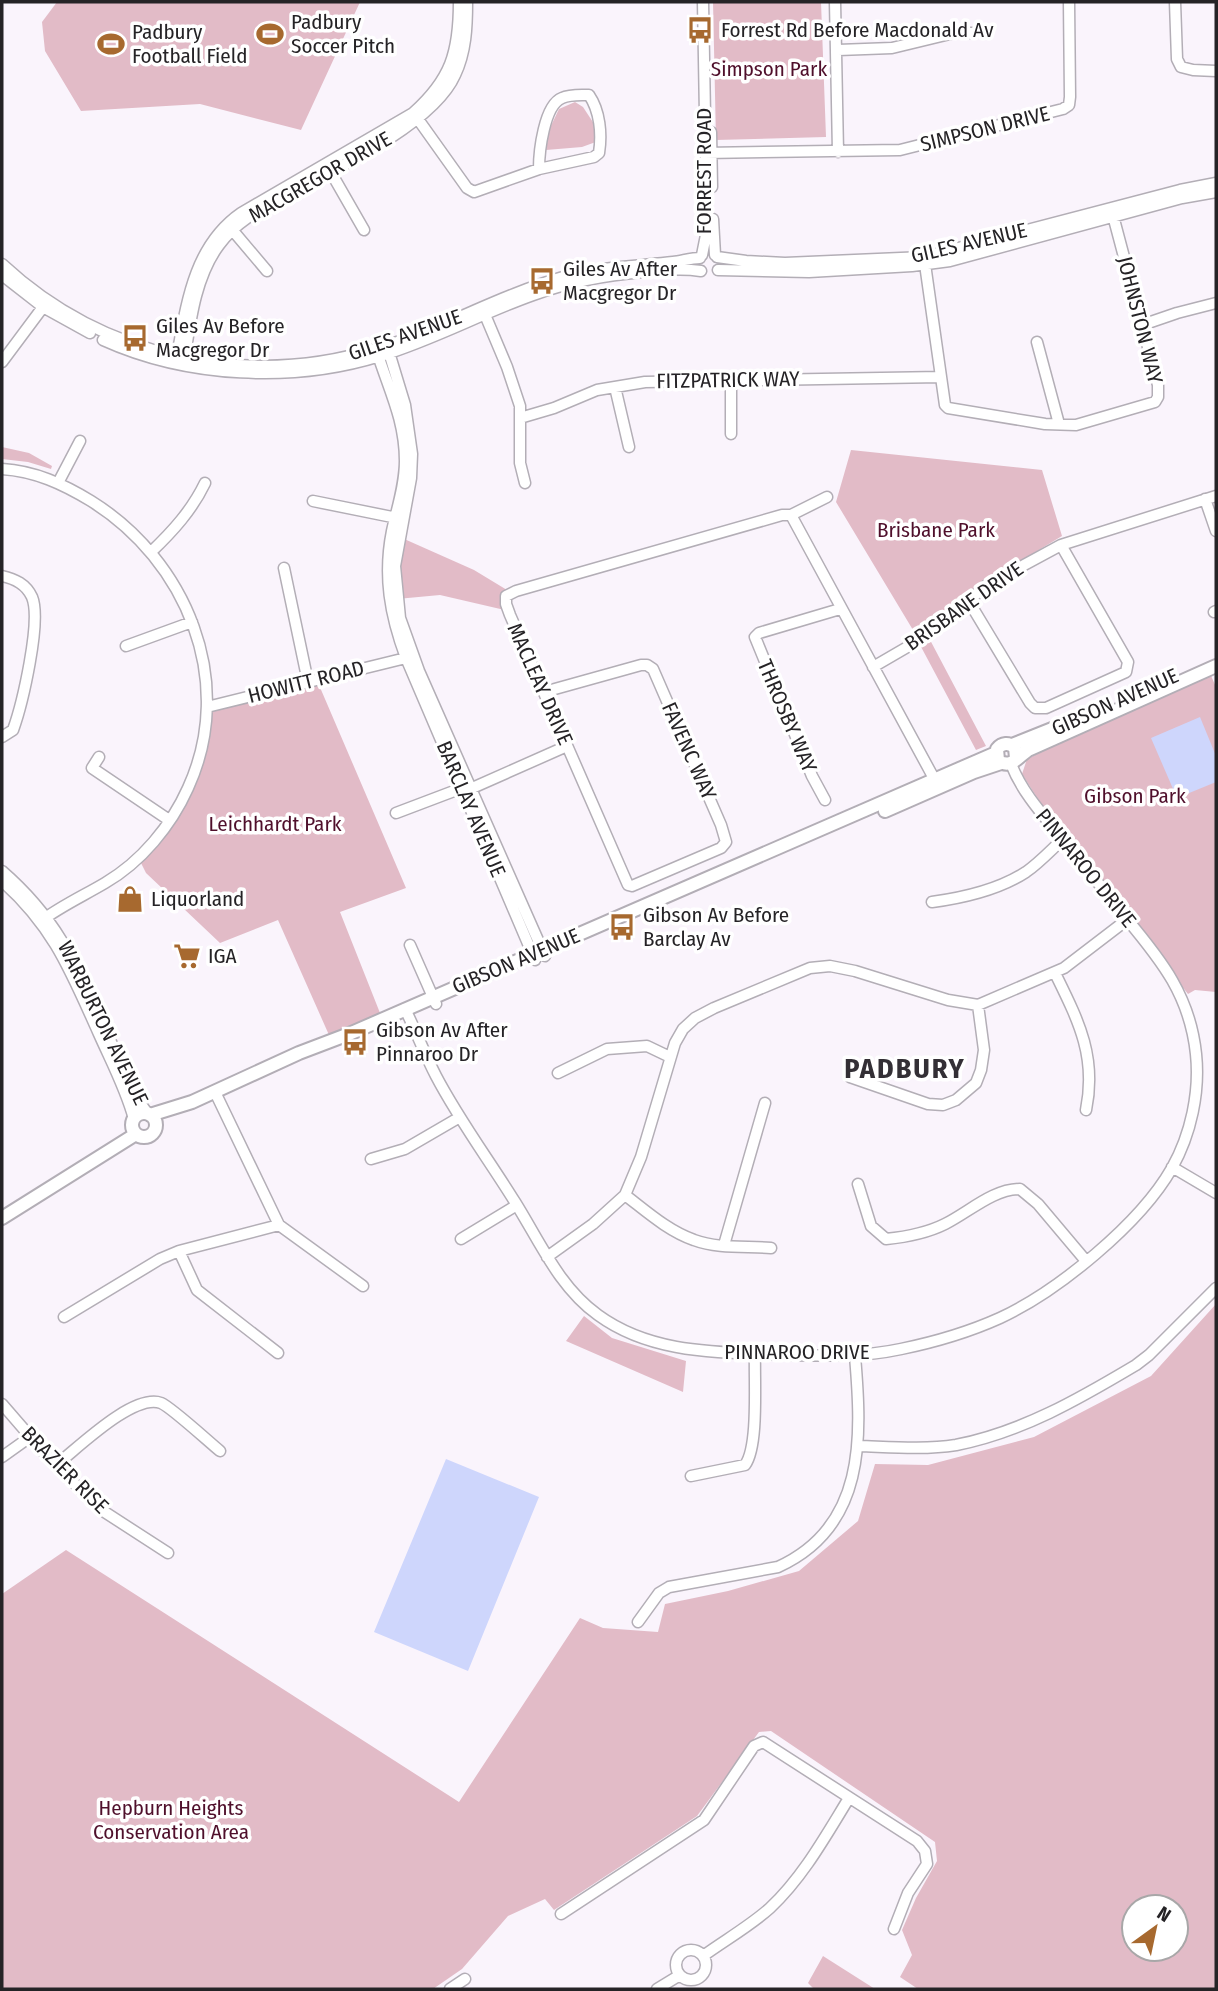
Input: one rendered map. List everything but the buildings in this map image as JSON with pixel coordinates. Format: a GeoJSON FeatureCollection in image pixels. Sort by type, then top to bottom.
{"type":"FeatureCollection","features":[{"type":"Feature","properties":{"kind":"main road","name":"GIBSON AVENUE"},"geometry":{"type":"LineString","coordinates":[[1007,756],[1216,656]]}},
{"type":"Feature","properties":{"kind":"main road","name":"GIBSON AVENUE"},"geometry":{"type":"LineString","coordinates":[[151,1117],[217,1094],[936,783],[1007,756],[1216,666]]}},
{"type":"Feature","properties":{"kind":"main road"},"geometry":{"type":"LineString","coordinates":[[2,1219],[134,1126],[141,1113],[151,1117],[153,1131],[147,1136],[134,1126]]}},
{"type":"Feature","properties":{"kind":"main road"},"geometry":{"type":"LineString","coordinates":[[2,1209],[134,1126]]}},
{"type":"Feature","properties":{"kind":"street","name":"MACGREGOR DRIVE"},"geometry":{"type":"LineString","coordinates":[[416,116],[452,64],[458,35],[459,2]]}},
{"type":"Feature","properties":{"kind":"street","name":"MACGREGOR DRIVE"},"geometry":{"type":"LineString","coordinates":[[180,360],[197,270],[207,249],[249,208],[328,168],[440,99],[455,76],[465,42],[467,2]]}},
{"type":"Feature","properties":{"kind":"street","name":"FORREST ROAD"},"geometry":{"type":"LineString","coordinates":[[703,2],[708,153],[716,256]]}},
{"type":"Feature","properties":{"kind":"street","name":"FORREST ROAD"},"geometry":{"type":"LineString","coordinates":[[701,257],[706,230],[710,2]]}},
{"type":"Feature","properties":{"kind":"street"},"geometry":{"type":"LineString","coordinates":[[835,2],[838,152]]}},
{"type":"Feature","properties":{"kind":"street","name":"SIMPSON DRIVE"},"geometry":{"type":"LineString","coordinates":[[708,153],[838,152],[917,148],[1063,109],[1069,105],[1070,97],[1069,2]]}},
{"type":"Feature","properties":{"kind":"street"},"geometry":{"type":"LineString","coordinates":[[1175,2],[1177,60],[1181,67],[1216,71]]}},
{"type":"Feature","properties":{"kind":"street"},"geometry":{"type":"LineString","coordinates":[[838,50],[892,48],[954,33],[972,33]]}},
{"type":"Feature","properties":{"kind":"street"},"geometry":{"type":"LineString","coordinates":[[416,116],[467,188],[474,192],[539,169],[594,157],[598,153],[599,121],[589,95],[562,97],[553,103],[540,149],[539,169]]}},
{"type":"Feature","properties":{"kind":"street"},"geometry":{"type":"LineString","coordinates":[[328,168],[363,230]]}},
{"type":"Feature","properties":{"kind":"street","name":"GILES AVENUE"},"geometry":{"type":"LineString","coordinates":[[1112,212],[1180,190],[1216,183]]}},
{"type":"Feature","properties":{"kind":"street","name":"GILES AVENUE"},"geometry":{"type":"LineString","coordinates":[[718,270],[809,272],[925,261],[1112,212],[1216,192]]}},
{"type":"Feature","properties":{"kind":"street","name":"JOHNSTON WAY"},"geometry":{"type":"LineString","coordinates":[[925,261],[945,405],[948,408],[1076,425],[1157,400],[1158,385],[1112,212]]}},
{"type":"Feature","properties":{"kind":"street"},"geometry":{"type":"LineString","coordinates":[[229,227],[267,271]]}},
{"type":"Feature","properties":{"kind":"street"},"geometry":{"type":"LineString","coordinates":[[709,253],[716,256],[720,264],[718,270],[709,275],[701,271],[698,265],[701,257],[709,253]]}},
{"type":"Feature","properties":{"kind":"street","name":"GILES AVENUE"},"geometry":{"type":"LineString","coordinates":[[716,256],[785,263],[925,261]]}},
{"type":"Feature","properties":{"kind":"street","name":"GILES AVENUE"},"geometry":{"type":"LineString","coordinates":[[484,311],[542,284],[578,273],[701,257]]}},
{"type":"Feature","properties":{"kind":"street","name":"GILES AVENUE"},"geometry":{"type":"LineString","coordinates":[[2,264],[46,303]]}},
{"type":"Feature","properties":{"kind":"street","name":"GILES AVENUE"},"geometry":{"type":"LineString","coordinates":[[2,275],[117,346],[230,371],[278,372],[326,368],[383,351],[484,311],[536,293],[586,280],[687,269],[701,271]]}},
{"type":"Feature","properties":{"kind":"street"},"geometry":{"type":"LineString","coordinates":[[2,362],[46,303]]}},
{"type":"Feature","properties":{"kind":"street"},"geometry":{"type":"LineString","coordinates":[[1142,325],[1216,303]]}},
{"type":"Feature","properties":{"kind":"street"},"geometry":{"type":"LineString","coordinates":[[484,311],[515,389],[520,418],[520,463],[525,484]]}},
{"type":"Feature","properties":{"kind":"street"},"geometry":{"type":"LineString","coordinates":[[1037,342],[1059,424]]}},
{"type":"Feature","properties":{"kind":"street","name":"BARCLAY AVENUE"},"geometry":{"type":"LineString","coordinates":[[383,351],[403,437],[404,473],[399,518],[387,564],[388,593],[395,626],[466,788],[520,922],[538,955]]}},
{"type":"Feature","properties":{"kind":"street","name":"FITZPATRICK WAY"},"geometry":{"type":"LineString","coordinates":[[520,418],[554,408],[597,390],[645,382],[941,377]]}},
{"type":"Feature","properties":{"kind":"street"},"geometry":{"type":"LineString","coordinates":[[731,381],[731,434]]}},
{"type":"Feature","properties":{"kind":"street"},"geometry":{"type":"LineString","coordinates":[[615,387],[629,447]]}},
{"type":"Feature","properties":{"kind":"street"},"geometry":{"type":"LineString","coordinates":[[58,484],[80,441]]}},
{"type":"Feature","properties":{"kind":"street"},"geometry":{"type":"LineString","coordinates":[[2,469],[40,475],[78,493],[120,521],[151,552],[168,574],[192,622],[204,667],[207,706],[195,768],[188,788],[157,839],[127,868],[44,919]]}},
{"type":"Feature","properties":{"kind":"street"},"geometry":{"type":"LineString","coordinates":[[151,552],[174,530],[197,500],[205,483]]}},
{"type":"Feature","properties":{"kind":"street"},"geometry":{"type":"LineString","coordinates":[[1211,497],[1216,531]]}},
{"type":"Feature","properties":{"kind":"street","name":"BRISBANE DRIVE"},"geometry":{"type":"LineString","coordinates":[[873,667],[928,635],[968,600],[999,578],[1060,545],[1211,497]]}},
{"type":"Feature","properties":{"kind":"street","name":"MACLEAY DRIVE"},"geometry":{"type":"LineString","coordinates":[[632,886],[628,885],[567,746],[509,611],[506,596],[688,541],[782,515],[791,515],[827,498]]}},
{"type":"Feature","properties":{"kind":"street"},"geometry":{"type":"LineString","coordinates":[[313,501],[399,518]]}},
{"type":"Feature","properties":{"kind":"street"},"geometry":{"type":"LineString","coordinates":[[791,515],[936,783]]}},
{"type":"Feature","properties":{"kind":"street"},"geometry":{"type":"LineString","coordinates":[[968,600],[1035,708],[1046,708],[1126,672],[1128,662],[1060,545]]}},
{"type":"Feature","properties":{"kind":"street"},"geometry":{"type":"LineString","coordinates":[[284,568],[309,682]]}},
{"type":"Feature","properties":{"kind":"street"},"geometry":{"type":"LineString","coordinates":[[2,576],[15,579],[27,589],[33,601],[34,615],[27,685],[13,730],[2,737]]}},
{"type":"Feature","properties":{"kind":"street","name":"THROSBY WAY"},"geometry":{"type":"LineString","coordinates":[[825,800],[812,776],[755,637],[767,630],[840,609]]}},
{"type":"Feature","properties":{"kind":"street"},"geometry":{"type":"LineString","coordinates":[[126,646],[192,622]]}},
{"type":"Feature","properties":{"kind":"street","name":"HOWITT ROAD"},"geometry":{"type":"LineString","coordinates":[[207,706],[409,657]]}},
{"type":"Feature","properties":{"kind":"street","name":"FAVENC WAY"},"geometry":{"type":"LineString","coordinates":[[544,692],[641,665],[653,669],[726,842],[721,848],[632,886]]}},
{"type":"Feature","properties":{"kind":"street"},"geometry":{"type":"LineString","coordinates":[[397,813],[567,746]]}},
{"type":"Feature","properties":{"kind":"street","name":"PINNAROO DRIVE"},"geometry":{"type":"LineString","coordinates":[[406,1012],[436,1077],[547,1256],[575,1295],[598,1315],[629,1334],[677,1349],[855,1356],[931,1342],[1000,1318],[1022,1306],[1086,1261],[1147,1201],[1172,1167],[1190,1126],[1196,1058],[1194,1036],[1175,982],[1128,919],[1033,803],[1007,756]]}},
{"type":"Feature","properties":{"kind":"street"},"geometry":{"type":"LineString","coordinates":[[99,757],[92,768],[169,820]]}},
{"type":"Feature","properties":{"kind":"street"},"geometry":{"type":"LineString","coordinates":[[932,902],[976,892],[1015,877],[1026,871],[1063,839]]}},
{"type":"Feature","properties":{"kind":"street","name":"WARBURTON AVENUE"},"geometry":{"type":"LineString","coordinates":[[2,871],[44,919],[71,970],[109,1056],[134,1126]]}},
{"type":"Feature","properties":{"kind":"street","name":"WARBURTON AVENUE"},"geometry":{"type":"LineString","coordinates":[[2,881],[60,935],[80,973],[132,1091],[151,1117]]}},
{"type":"Feature","properties":{"kind":"street"},"geometry":{"type":"LineString","coordinates":[[547,1256],[593,1224],[625,1195],[651,1127],[675,1043],[695,1018],[810,968],[830,966],[855,971],[948,1000],[978,1005],[1055,973],[1083,955],[1128,919]]}},
{"type":"Feature","properties":{"kind":"street"},"geometry":{"type":"LineString","coordinates":[[410,945],[434,1000]]}},
{"type":"Feature","properties":{"kind":"street"},"geometry":{"type":"LineString","coordinates":[[1055,973],[1083,1032],[1091,1074],[1086,1110]]}},
{"type":"Feature","properties":{"kind":"street"},"geometry":{"type":"LineString","coordinates":[[850,1077],[928,1104],[943,1105],[956,1100],[976,1083],[981,1070],[984,1050],[978,1005]]}},
{"type":"Feature","properties":{"kind":"street"},"geometry":{"type":"LineString","coordinates":[[558,1073],[607,1049],[647,1046],[670,1057]]}},
{"type":"Feature","properties":{"kind":"street"},"geometry":{"type":"LineString","coordinates":[[217,1094],[279,1225],[363,1286]]}},
{"type":"Feature","properties":{"kind":"street"},"geometry":{"type":"LineString","coordinates":[[724,1245],[765,1102]]}},
{"type":"Feature","properties":{"kind":"street"},"geometry":{"type":"LineString","coordinates":[[371,1160],[405,1149],[460,1117]]}},
{"type":"Feature","properties":{"kind":"street"},"geometry":{"type":"LineString","coordinates":[[1172,1167],[1216,1193]]}},
{"type":"Feature","properties":{"kind":"street"},"geometry":{"type":"LineString","coordinates":[[858,1184],[872,1226],[886,1239],[927,1231],[945,1224],[998,1194],[1020,1189],[1038,1204],[1086,1261]]}},
{"type":"Feature","properties":{"kind":"street"},"geometry":{"type":"LineString","coordinates":[[625,1195],[678,1234],[695,1241],[771,1248]]}},
{"type":"Feature","properties":{"kind":"street"},"geometry":{"type":"LineString","coordinates":[[461,1239],[517,1205]]}},
{"type":"Feature","properties":{"kind":"street"},"geometry":{"type":"LineString","coordinates":[[64,1317],[160,1259],[179,1251],[279,1225]]}},
{"type":"Feature","properties":{"kind":"street"},"geometry":{"type":"LineString","coordinates":[[179,1251],[197,1290],[278,1353]]}},
{"type":"Feature","properties":{"kind":"street"},"geometry":{"type":"LineString","coordinates":[[859,1446],[956,1445],[1032,1422],[1149,1356],[1216,1288]]}},
{"type":"Feature","properties":{"kind":"street"},"geometry":{"type":"LineString","coordinates":[[691,1476],[745,1465],[750,1459],[755,1354]]}},
{"type":"Feature","properties":{"kind":"street"},"geometry":{"type":"LineString","coordinates":[[638,1622],[659,1593],[669,1587],[778,1567],[804,1552],[828,1529],[839,1513],[853,1479],[859,1446],[855,1356]]}},
{"type":"Feature","properties":{"kind":"street"},"geometry":{"type":"LineString","coordinates":[[56,1465],[123,1412],[145,1402],[161,1403],[220,1451]]}},
{"type":"Feature","properties":{"kind":"street","name":"BRAZIER RISE"},"geometry":{"type":"LineString","coordinates":[[2,1404],[56,1465],[100,1508],[168,1553]]}},
{"type":"Feature","properties":{"kind":"street"},"geometry":{"type":"LineString","coordinates":[[2,1457],[30,1437]]}},
{"type":"Feature","properties":{"kind":"street"},"geometry":{"type":"LineString","coordinates":[[561,1914],[704,1819],[754,1746],[763,1742],[916,1841],[925,1851],[927,1864],[908,1893],[894,1929]]}},
{"type":"Feature","properties":{"kind":"street"},"geometry":{"type":"LineString","coordinates":[[703,1956],[767,1910],[787,1891],[810,1861],[849,1798]]}},
{"type":"Feature","properties":{"kind":"street"},"geometry":{"type":"LineString","coordinates":[[694,1950],[703,1956],[706,1965],[700,1977],[690,1980],[680,1975],[676,1965],[680,1955],[694,1950]]}},
{"type":"Feature","properties":{"kind":"street"},"geometry":{"type":"LineString","coordinates":[[657,1989],[680,1975]]}},
{"type":"Feature","properties":{"kind":"street"},"geometry":{"type":"LineString","coordinates":[[700,1977],[706,1989]]}},
{"type":"Feature","properties":{"kind":"street"},"geometry":{"type":"LineString","coordinates":[[450,1989],[465,1979]]}},
{"type":"Feature","properties":{"kind":"green space"},"geometry":{"type":"Polygon","coordinates":[[[57,2],[360,2],[301,130],[200,104],[81,111],[45,51],[42,22],[57,2]]]}},
{"type":"Feature","properties":{"kind":"green space","name":"Simpson Park"},"geometry":{"type":"Polygon","coordinates":[[[713,2],[821,2],[826,137],[716,140],[713,2]]]}},
{"type":"Feature","properties":{"kind":"green space"},"geometry":{"type":"Polygon","coordinates":[[[575,102],[583,107],[604,139],[582,147],[546,150],[549,130],[559,109],[575,102]]]}},
{"type":"Feature","properties":{"kind":"green space"},"geometry":{"type":"Polygon","coordinates":[[[2,447],[29,453],[52,466],[51,469],[28,462],[2,459],[2,447]]]}},
{"type":"Feature","properties":{"kind":"green space","name":"Brisbane Park"},"geometry":{"type":"Polygon","coordinates":[[[851,450],[1042,470],[1062,536],[986,582],[945,622],[916,635],[836,502],[851,450]]]}},
{"type":"Feature","properties":{"kind":"green space"},"geometry":{"type":"Polygon","coordinates":[[[402,538],[474,570],[507,590],[509,611],[440,595],[397,599],[402,538]]]}},
{"type":"Feature","properties":{"kind":"green space"},"geometry":{"type":"Polygon","coordinates":[[[929,638],[986,746],[976,750],[919,643],[929,638]]]}},
{"type":"Feature","properties":{"kind":"green space","name":"Gibson Park"},"geometry":{"type":"Polygon","coordinates":[[[1208,669],[1216,687],[1216,992],[1195,990],[1188,994],[1050,818],[1022,774],[1027,759],[1208,669]]]}},
{"type":"Feature","properties":{"kind":"green space","name":"Leichhardt Park"},"geometry":{"type":"Polygon","coordinates":[[[319,685],[406,888],[340,912],[380,1013],[329,1035],[278,920],[220,943],[146,873],[138,857],[157,839],[196,762],[207,707],[319,685]]]}},
{"type":"Feature","properties":{"kind":"green space","name":"Hepburn Heights Conservation Area"},"geometry":{"type":"Polygon","coordinates":[[[1216,1304],[1216,1989],[918,1989],[900,1977],[912,1955],[902,1930],[937,1861],[935,1842],[771,1731],[759,1732],[697,1816],[554,1910],[545,1899],[508,1916],[462,1969],[433,1989],[2,1989],[2,1594],[66,1550],[459,1802],[580,1618],[603,1628],[658,1632],[665,1604],[728,1591],[799,1571],[858,1521],[875,1464],[928,1465],[1034,1437],[1151,1376],[1216,1304]]]}},
{"type":"Feature","properties":{"kind":"green space"},"geometry":{"type":"Polygon","coordinates":[[[584,1316],[612,1338],[686,1361],[683,1392],[566,1341],[584,1316]]]}},
{"type":"Feature","properties":{"kind":"green space"},"geometry":{"type":"Polygon","coordinates":[[[823,1956],[875,1989],[814,1989],[808,1983],[823,1956]]]}},
{"type":"Feature","properties":{"kind":"water"},"geometry":{"type":"Polygon","coordinates":[[[1200,717],[1216,756],[1216,782],[1177,798],[1151,738],[1200,717]]]}},
{"type":"Feature","properties":{"kind":"water"},"geometry":{"type":"Polygon","coordinates":[[[446,1459],[539,1497],[468,1671],[374,1632],[446,1459]]]}},
{"type":"Feature","properties":{"kind":"place","name":"Forrest Rd Before Macdonald Av"},"geometry":{"type":"Point","coordinates":[700,30]}},
{"type":"Feature","properties":{"kind":"place","name":"Padbury Soccer Pitch"},"geometry":{"type":"Point","coordinates":[270,34]}},
{"type":"Feature","properties":{"kind":"place","name":"Padbury Football Field"},"geometry":{"type":"Point","coordinates":[111,44]}},
{"type":"Feature","properties":{"kind":"place","name":"Giles Av After Macgregor Dr"},"geometry":{"type":"Point","coordinates":[542,281]}},
{"type":"Feature","properties":{"kind":"place","name":"Giles Av Before Macgregor Dr"},"geometry":{"type":"Point","coordinates":[135,338]}},
{"type":"Feature","properties":{"kind":"place","name":"Liquorland"},"geometry":{"type":"Point","coordinates":[130,899]}},
{"type":"Feature","properties":{"kind":"place","name":"Gibson Av Before Barclay Av"},"geometry":{"type":"Point","coordinates":[622,927]}},
{"type":"Feature","properties":{"kind":"place","name":"IGA"},"geometry":{"type":"Point","coordinates":[187,956]}},
{"type":"Feature","properties":{"kind":"place","name":"Gibson Av After Pinnaroo Dr"},"geometry":{"type":"Point","coordinates":[355,1042]}},
{"type":"Feature","properties":{"kind":"district","name":"PADBURY"},"geometry":{"type":"Point","coordinates":[905,1068]}}]}
